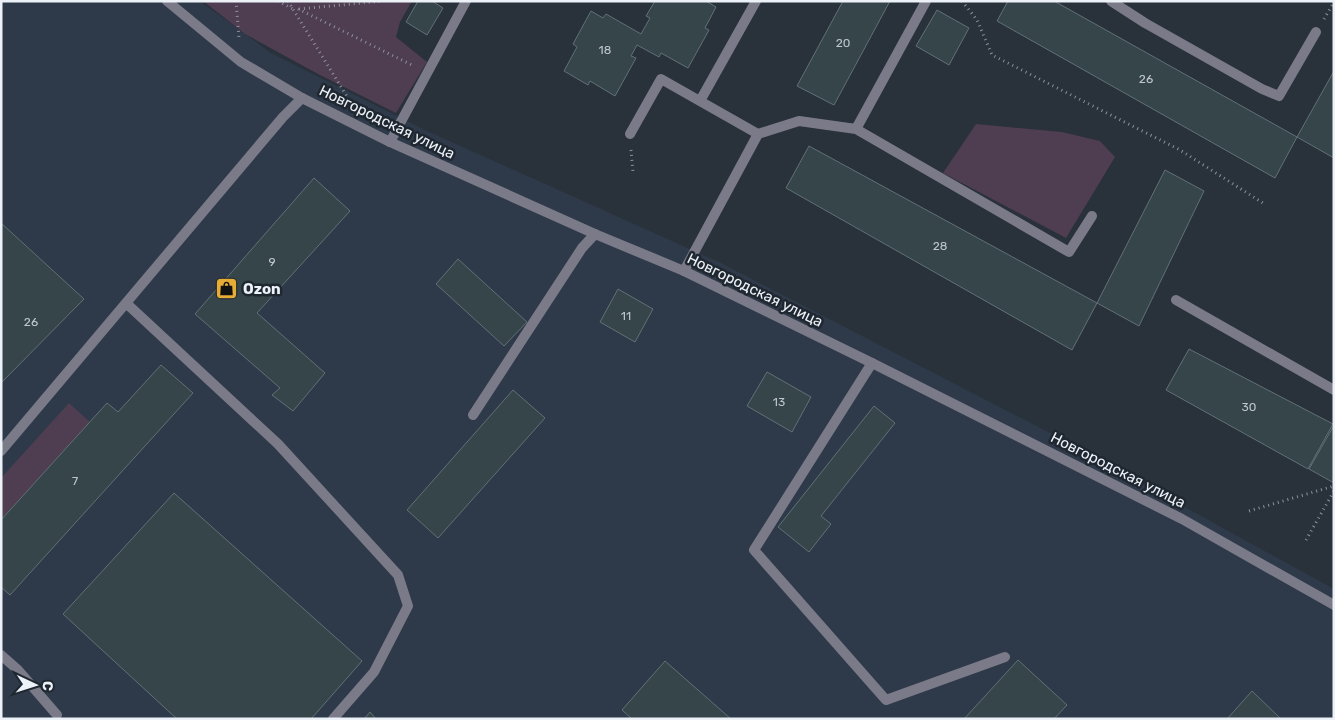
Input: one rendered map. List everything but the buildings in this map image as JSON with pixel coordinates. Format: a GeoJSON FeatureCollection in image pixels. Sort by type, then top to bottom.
{"type":"FeatureCollection","features":[{"type":"Feature","properties":{"kind":"street","name":"Новгородская улица"},"geometry":{"type":"LineString","coordinates":[[167,1],[241,62],[302,98],[390,142],[595,234],[684,271],[872,363],[1182,519],[1334,605]]}},
{"type":"Feature","properties":{"kind":"street"},"geometry":{"type":"LineString","coordinates":[[390,142],[466,1]]}},
{"type":"Feature","properties":{"kind":"street"},"geometry":{"type":"LineString","coordinates":[[700,101],[756,1]]}},
{"type":"Feature","properties":{"kind":"street"},"geometry":{"type":"LineString","coordinates":[[856,129],[926,1]]}},
{"type":"Feature","properties":{"kind":"street"},"geometry":{"type":"LineString","coordinates":[[1111,1],[1145,23],[1262,89],[1279,96],[1316,32]]}},
{"type":"Feature","properties":{"kind":"street"},"geometry":{"type":"LineString","coordinates":[[630,134],[661,79],[758,134]]}},
{"type":"Feature","properties":{"kind":"street"},"geometry":{"type":"LineString","coordinates":[[1,451],[277,124],[302,98]]}},
{"type":"Feature","properties":{"kind":"street"},"geometry":{"type":"LineString","coordinates":[[684,271],[758,134],[799,121],[856,129],[1069,252],[1092,216]]}},
{"type":"Feature","properties":{"kind":"street"},"geometry":{"type":"LineString","coordinates":[[473,415],[582,248],[595,234]]}},
{"type":"Feature","properties":{"kind":"street"},"geometry":{"type":"LineString","coordinates":[[1176,300],[1334,390]]}},
{"type":"Feature","properties":{"kind":"street"},"geometry":{"type":"LineString","coordinates":[[126,303],[278,444],[398,574],[408,606],[374,672],[333,719]]}},
{"type":"Feature","properties":{"kind":"street"},"geometry":{"type":"LineString","coordinates":[[872,363],[754,550],[886,700],[1005,657]]}},
{"type":"Feature","properties":{"kind":"street"},"geometry":{"type":"LineString","coordinates":[[1,655],[18,670],[57,715]]}},
{"type":"Feature","properties":{"kind":"path"},"geometry":{"type":"LineString","coordinates":[[236,1],[241,62]]}},
{"type":"Feature","properties":{"kind":"path"},"geometry":{"type":"LineString","coordinates":[[278,1],[428,73]]}},
{"type":"Feature","properties":{"kind":"path"},"geometry":{"type":"LineString","coordinates":[[288,1],[296,9],[354,107]]}},
{"type":"Feature","properties":{"kind":"path"},"geometry":{"type":"LineString","coordinates":[[296,9],[383,1]]}},
{"type":"Feature","properties":{"kind":"path"},"geometry":{"type":"LineString","coordinates":[[962,1],[976,20],[992,55],[1180,150],[1266,205]]}},
{"type":"Feature","properties":{"kind":"path"},"geometry":{"type":"LineString","coordinates":[[630,134],[633,172]]}},
{"type":"Feature","properties":{"kind":"path"},"geometry":{"type":"LineString","coordinates":[[1249,511],[1334,486]]}},
{"type":"Feature","properties":{"kind":"path"},"geometry":{"type":"LineString","coordinates":[[1306,540],[1334,491]]}},
{"type":"Feature","properties":{"kind":"shaded area"},"geometry":{"type":"Polygon","coordinates":[[[1,1],[200,1],[271,53],[427,131],[721,263],[1054,435],[1334,589],[1334,719],[1,719],[1,1]]]}},
{"type":"Feature","properties":{"kind":"shaded area"},"geometry":{"type":"Polygon","coordinates":[[[203,1],[412,1],[400,22],[396,37],[427,62],[396,113],[318,74],[245,34],[203,1]]]}},
{"type":"Feature","properties":{"kind":"shaded area"},"geometry":{"type":"Polygon","coordinates":[[[976,124],[1062,132],[1100,141],[1115,157],[1066,238],[943,173],[976,124]]]}},
{"type":"Feature","properties":{"kind":"shaded area"},"geometry":{"type":"Polygon","coordinates":[[[69,403],[90,422],[1,520],[1,478],[69,403]]]}},
{"type":"Feature","properties":{"kind":"place","name":"Ozon"},"geometry":{"type":"Point","coordinates":[227,289]}}]}
